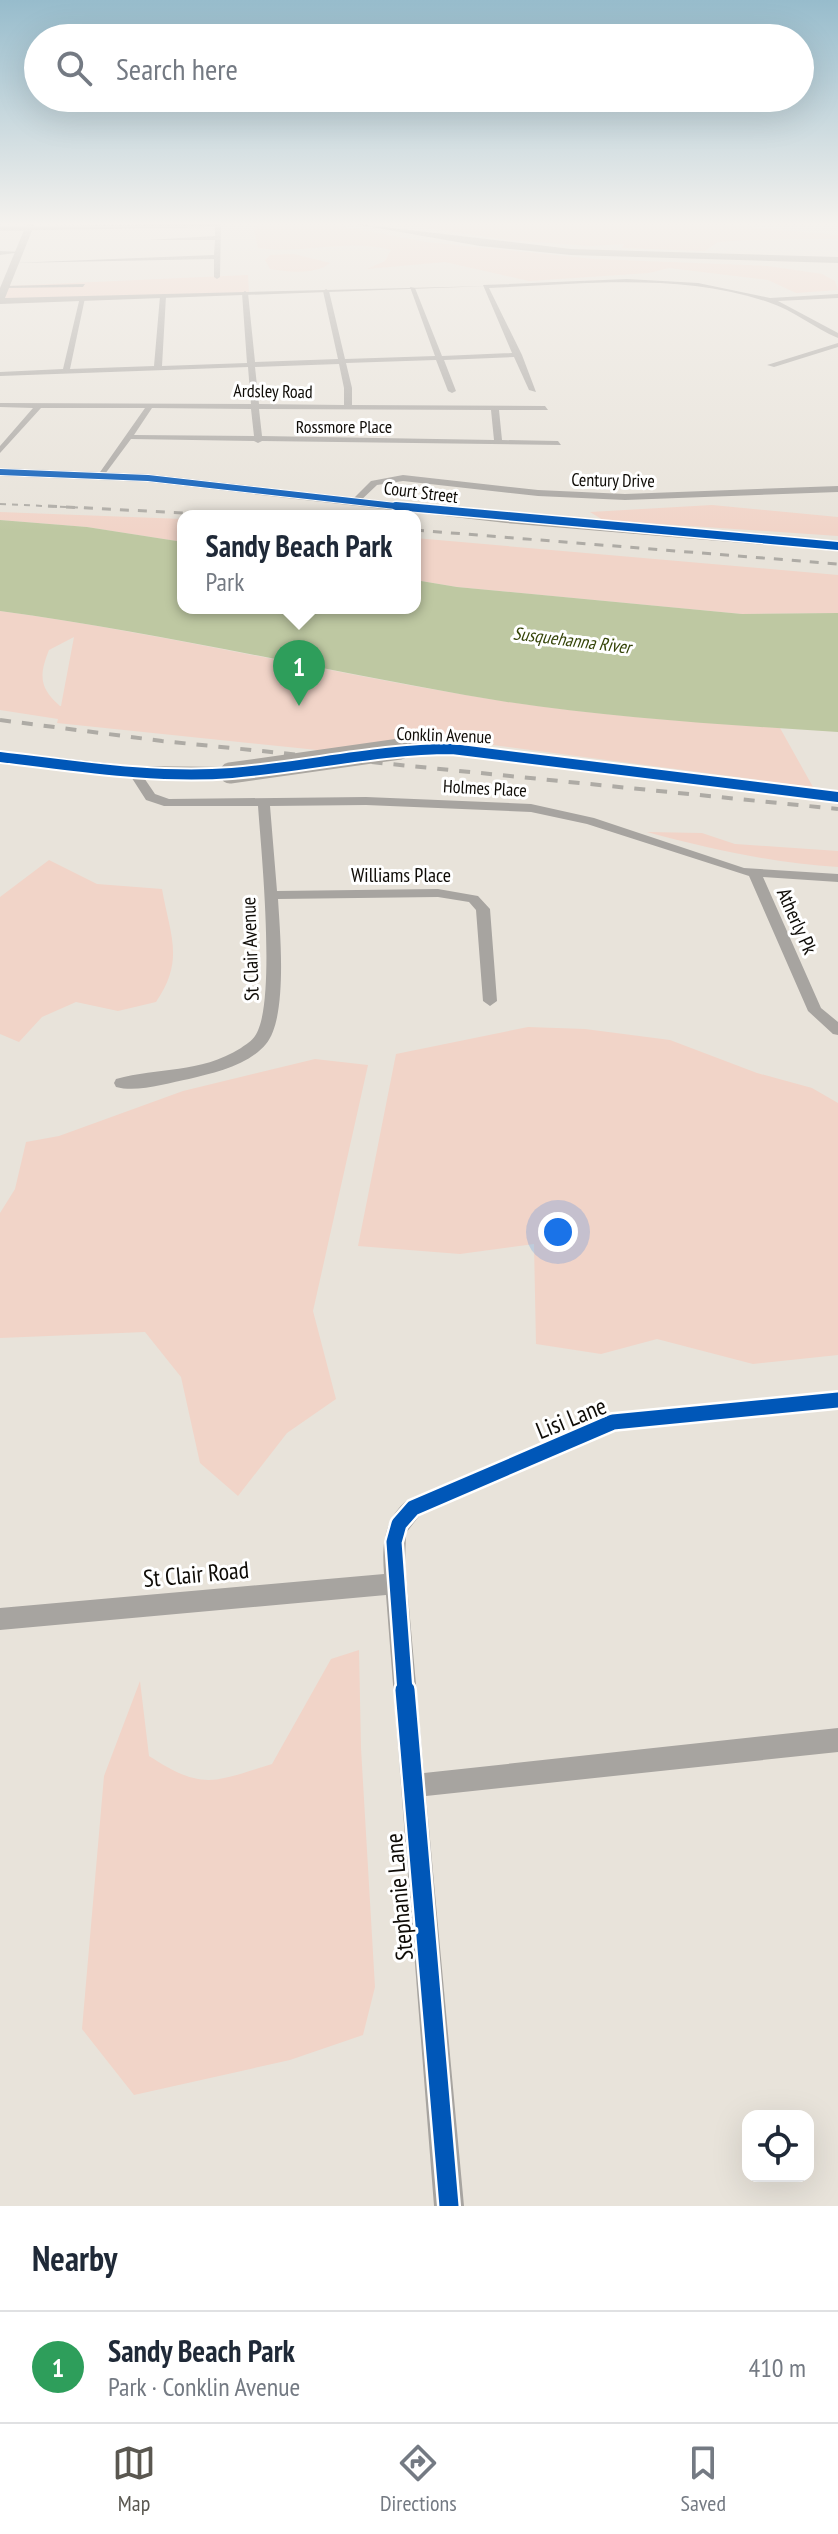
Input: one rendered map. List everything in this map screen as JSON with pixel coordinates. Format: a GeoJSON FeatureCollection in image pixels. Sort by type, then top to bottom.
{"type":"FeatureCollection","features":[{"type":"Feature","properties":{"kind":"main road","name":"Court Street"},"geometry":{"type":"LineString","coordinates":[[0,472],[102,475],[529,521],[838,546]]}},
{"type":"Feature","properties":{"kind":"main road","name":"Conklin Avenue"},"geometry":{"type":"LineString","coordinates":[[0,757],[134,772],[230,773],[400,749],[452,749],[838,797]]}},
{"type":"Feature","properties":{"kind":"street"},"geometry":{"type":"LineString","coordinates":[[66,372],[76,326]]}},
{"type":"Feature","properties":{"kind":"street"},"geometry":{"type":"LineString","coordinates":[[158,368],[161,326]]}},
{"type":"Feature","properties":{"kind":"street"},"geometry":{"type":"LineString","coordinates":[[248,326],[258,441]]}},
{"type":"Feature","properties":{"kind":"street"},"geometry":{"type":"LineString","coordinates":[[334,326],[343,362],[348,408]]}},
{"type":"Feature","properties":{"kind":"street"},"geometry":{"type":"LineString","coordinates":[[427,326],[452,391]]}},
{"type":"Feature","properties":{"kind":"street"},"geometry":{"type":"LineString","coordinates":[[504,326],[533,390]]}},
{"type":"Feature","properties":{"kind":"street"},"geometry":{"type":"LineString","coordinates":[[819,326],[838,336]]}},
{"type":"Feature","properties":{"kind":"street"},"geometry":{"type":"LineString","coordinates":[[771,365],[838,345]]}},
{"type":"Feature","properties":{"kind":"street"},"geometry":{"type":"LineString","coordinates":[[0,374],[518,355]]}},
{"type":"Feature","properties":{"kind":"street","name":"Ardsley Road"},"geometry":{"type":"LineString","coordinates":[[0,405],[545,408]]}},
{"type":"Feature","properties":{"kind":"street"},"geometry":{"type":"LineString","coordinates":[[0,451],[39,405]]}},
{"type":"Feature","properties":{"kind":"street"},"geometry":{"type":"LineString","coordinates":[[102,475],[150,406]]}},
{"type":"Feature","properties":{"kind":"street"},"geometry":{"type":"LineString","coordinates":[[495,408],[498,443]]}},
{"type":"Feature","properties":{"kind":"street","name":"Rossmore Place"},"geometry":{"type":"LineString","coordinates":[[130,437],[558,443]]}},
{"type":"Feature","properties":{"kind":"street","name":"Century Drive"},"geometry":{"type":"LineString","coordinates":[[359,502],[388,480],[409,478],[538,493],[625,497],[817,487],[838,489]]}},
{"type":"Feature","properties":{"kind":"street","name":"Holmes Place"},"geometry":{"type":"LineString","coordinates":[[134,772],[150,797],[168,803],[366,801],[531,808],[590,821],[755,874],[838,878]]}},
{"type":"Feature","properties":{"kind":"street","name":"St Clair Avenue"},"geometry":{"type":"LineString","coordinates":[[122,1083],[161,1078],[226,1062],[263,1038],[274,1004],[264,803]]}},
{"type":"Feature","properties":{"kind":"street","name":"Atherly Pk"},"geometry":{"type":"LineString","coordinates":[[755,874],[815,1011],[833,1027]]}},
{"type":"Feature","properties":{"kind":"street","name":"Williams Place"},"geometry":{"type":"LineString","coordinates":[[269,895],[438,893],[473,899],[483,909],[490,1001]]}},
{"type":"Feature","properties":{"kind":"street","name":"Lisi Lane"},"geometry":{"type":"LineString","coordinates":[[396,1584],[393,1534],[400,1518],[413,1508],[613,1422],[838,1400]]}},
{"type":"Feature","properties":{"kind":"street","name":"St Clair Road"},"geometry":{"type":"LineString","coordinates":[[0,1619],[396,1584]]}},
{"type":"Feature","properties":{"kind":"street","name":"Stephanie Lane"},"geometry":{"type":"LineString","coordinates":[[396,1584],[449,2206]]}},
{"type":"Feature","properties":{"kind":"street"},"geometry":{"type":"LineString","coordinates":[[412,1786],[838,1740]]}},
{"type":"Feature","properties":{"kind":"shaded area"},"geometry":{"type":"Polygon","coordinates":[[[712,505],[838,517],[838,536],[603,520],[590,512],[712,505]]]}},
{"type":"Feature","properties":{"kind":"shaded area"},"geometry":{"type":"Polygon","coordinates":[[[0,512],[177,519],[177,541],[87,527],[0,520],[0,512]]]}},
{"type":"Feature","properties":{"kind":"shaded area"},"geometry":{"type":"Polygon","coordinates":[[[421,539],[838,575],[838,613],[742,614],[421,581],[421,539]]]}},
{"type":"Feature","properties":{"kind":"shaded area"},"geometry":{"type":"Polygon","coordinates":[[[0,611],[116,629],[408,685],[544,707],[780,728],[813,787],[439,738],[392,741],[327,751],[57,723],[58,719],[0,710],[0,611]],[[74,637],[49,650],[44,667],[45,687],[61,706],[74,637]]]}},
{"type":"Feature","properties":{"kind":"shaded area"},"geometry":{"type":"Polygon","coordinates":[[[647,832],[702,833],[735,844],[838,851],[838,867],[742,854],[647,832]]]}},
{"type":"Feature","properties":{"kind":"shaded area"},"geometry":{"type":"Polygon","coordinates":[[[49,860],[97,884],[162,889],[173,960],[165,987],[156,1002],[118,1011],[76,1002],[42,1017],[19,1042],[0,1034],[0,897],[49,860]]]}},
{"type":"Feature","properties":{"kind":"shaded area"},"geometry":{"type":"Polygon","coordinates":[[[528,1027],[585,1029],[670,1040],[757,1073],[812,1088],[838,1103],[838,1355],[753,1364],[657,1339],[601,1354],[536,1344],[534,1244],[460,1254],[358,1246],[396,1054],[528,1027]]]}},
{"type":"Feature","properties":{"kind":"shaded area"},"geometry":{"type":"Polygon","coordinates":[[[315,1059],[368,1065],[313,1311],[336,1399],[287,1433],[238,1496],[200,1463],[181,1377],[145,1332],[0,1338],[0,1213],[15,1189],[26,1142],[59,1136],[183,1091],[315,1059]]]}},
{"type":"Feature","properties":{"kind":"shaded area"},"geometry":{"type":"Polygon","coordinates":[[[359,1650],[361,1748],[375,1987],[363,2035],[290,2060],[134,2095],[82,2029],[104,1776],[140,1681],[149,1756],[183,1775],[196,1779],[222,1779],[272,1764],[331,1659],[359,1650]]]}},
{"type":"Feature","properties":{"kind":"water","name":"Susquehanna River"},"geometry":{"type":"Polygon","coordinates":[[[0,520],[87,527],[177,541],[177,614],[421,614],[421,581],[742,614],[838,613],[838,732],[651,719],[511,703],[117,629],[0,611],[0,520]]]}},
{"type":"Feature","properties":{"kind":"railway"},"geometry":{"type":"LineString","coordinates":[[0,504],[73,507]]}},
{"type":"Feature","properties":{"kind":"railway"},"geometry":{"type":"LineString","coordinates":[[48,506],[73,507]]}},
{"type":"Feature","properties":{"kind":"railway"},"geometry":{"type":"LineString","coordinates":[[73,507],[89,508]]}},
{"type":"Feature","properties":{"kind":"railway"},"geometry":{"type":"LineString","coordinates":[[73,507],[177,513]]}},
{"type":"Feature","properties":{"kind":"railway"},"geometry":{"type":"LineString","coordinates":[[421,530],[838,564]]}},
{"type":"Feature","properties":{"kind":"railway"},"geometry":{"type":"LineString","coordinates":[[0,720],[162,741],[838,809]]}},
{"type":"Feature","properties":{"kind":"cycle path"},"geometry":{"type":"LineString","coordinates":[[0,472],[148,478],[506,519],[838,546]]}},
{"type":"Feature","properties":{"kind":"cycle path"},"geometry":{"type":"LineString","coordinates":[[0,757],[116,771],[204,775],[397,751],[452,749],[838,797]]}},
{"type":"Feature","properties":{"kind":"cycle path"},"geometry":{"type":"LineString","coordinates":[[449,2206],[394,1563],[394,1542],[399,1524],[413,1508],[613,1422],[838,1400]]}},
{"type":"Feature","properties":{"kind":"place","name":"Sandy Beach Park"},"geometry":{"type":"Point","coordinates":[299,706]}}]}
